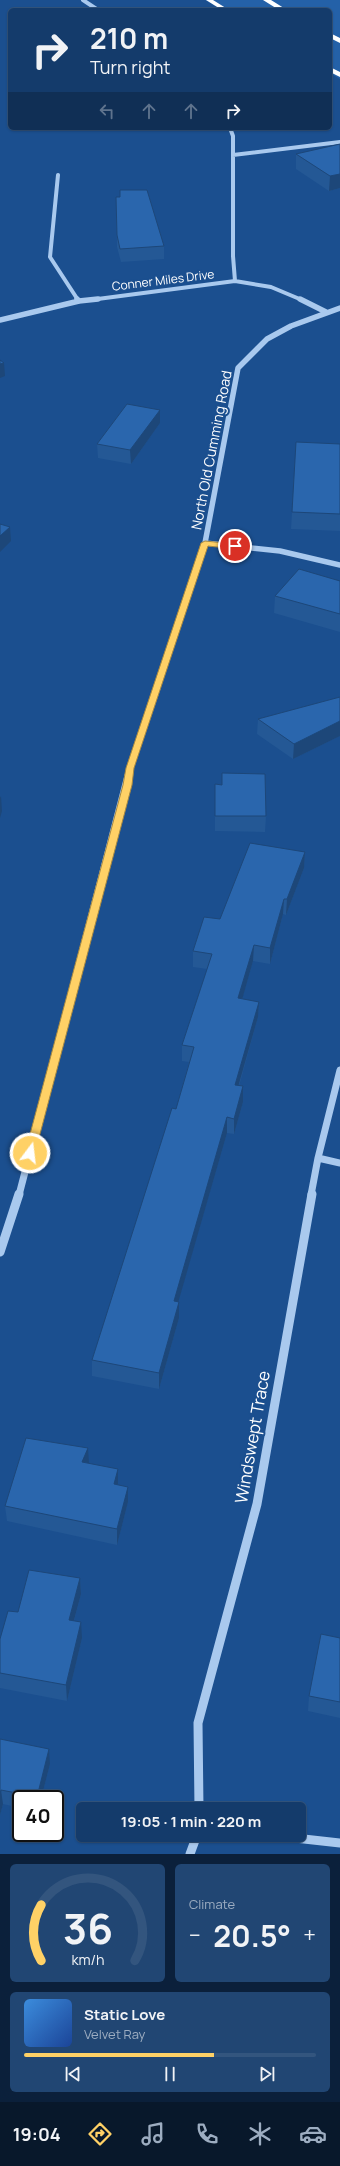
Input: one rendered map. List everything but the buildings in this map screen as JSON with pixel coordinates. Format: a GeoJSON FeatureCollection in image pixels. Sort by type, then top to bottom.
{"type":"FeatureCollection","features":[{"type":"Feature","properties":{"kind":"highway"},"geometry":{"type":"LineString","coordinates":[[208,0],[222,8]]}},
{"type":"Feature","properties":{"kind":"highway"},"geometry":{"type":"LineString","coordinates":[[266,0],[280,8]]}},
{"type":"Feature","properties":{"kind":"street"},"geometry":{"type":"LineString","coordinates":[[83,0],[95,8]]}},
{"type":"Feature","properties":{"kind":"street"},"geometry":{"type":"LineString","coordinates":[[231,130],[233,136],[233,256],[235,281]]}},
{"type":"Feature","properties":{"kind":"street"},"geometry":{"type":"LineString","coordinates":[[233,155],[340,142]]}},
{"type":"Feature","properties":{"kind":"street"},"geometry":{"type":"LineString","coordinates":[[58,176],[50,256],[79,301]]}},
{"type":"Feature","properties":{"kind":"street","name":"Conner Miles Drive"},"geometry":{"type":"LineString","coordinates":[[0,320],[79,301],[235,281],[254,283],[275,288],[296,296],[326,312]]}},
{"type":"Feature","properties":{"kind":"street","name":"North Old Cumming Road"},"geometry":{"type":"LineString","coordinates":[[0,1252],[18,1198],[127,785],[130,768],[205,543],[238,368],[267,339],[291,326],[340,308]]}},
{"type":"Feature","properties":{"kind":"street"},"geometry":{"type":"LineString","coordinates":[[205,543],[280,551],[340,565]]}},
{"type":"Feature","properties":{"kind":"street","name":"Windswept Trace"},"geometry":{"type":"LineString","coordinates":[[199,1802],[198,1723],[257,1504],[318,1158],[340,1070]]}},
{"type":"Feature","properties":{"kind":"street"},"geometry":{"type":"LineString","coordinates":[[318,1158],[340,1163]]}},
{"type":"Feature","properties":{"kind":"street"},"geometry":{"type":"LineString","coordinates":[[306,1839],[340,1843]]}},
{"type":"Feature","properties":{"kind":"street"},"geometry":{"type":"LineString","coordinates":[[190,1854],[194,1842]]}},
{"type":"Feature","properties":{"kind":"shaded area"},"geometry":{"type":"Polygon","coordinates":[[[205,0],[340,0],[340,79],[332,74],[332,8],[219,8],[205,0]]]}},
{"type":"Feature","properties":{"kind":"route"},"geometry":{"type":"LineString","coordinates":[[30,1153],[127,785],[130,768],[205,543],[235,546]]}}]}
